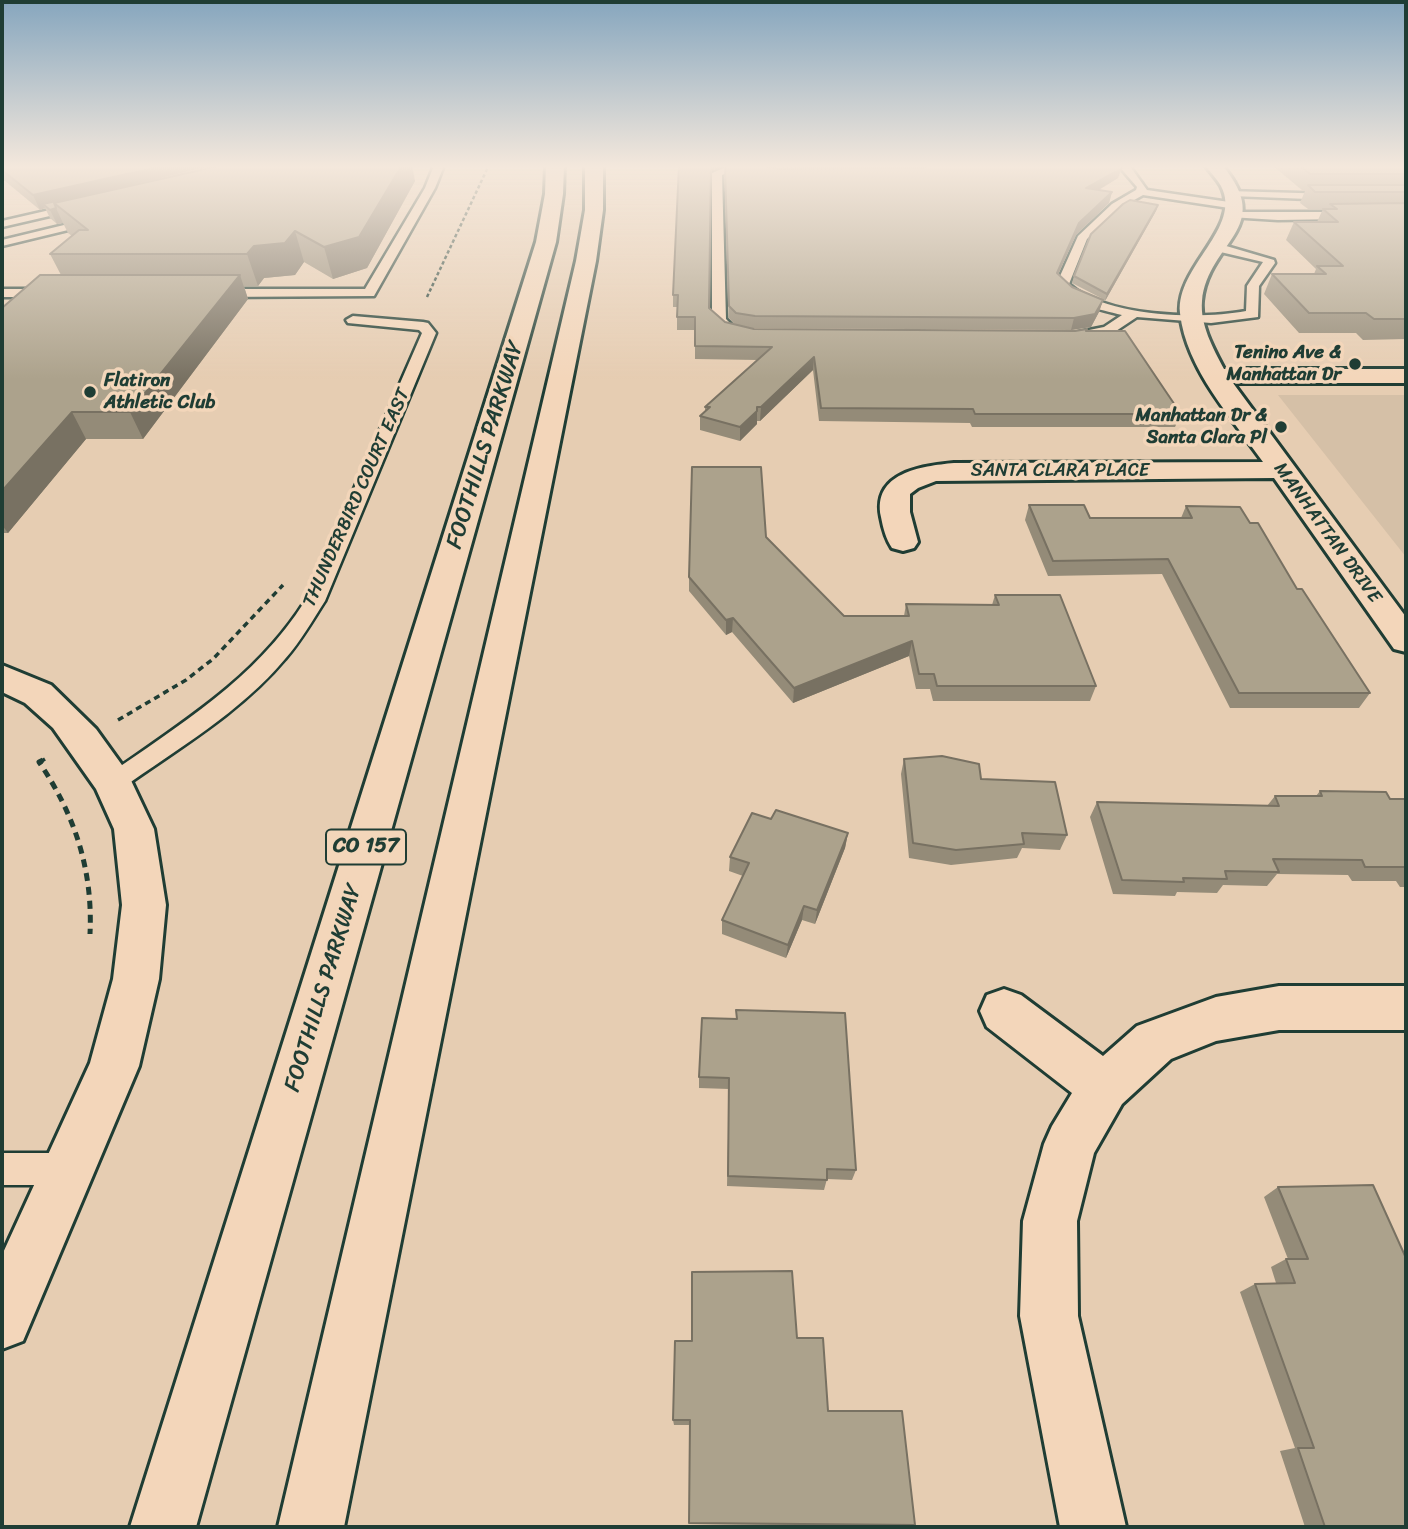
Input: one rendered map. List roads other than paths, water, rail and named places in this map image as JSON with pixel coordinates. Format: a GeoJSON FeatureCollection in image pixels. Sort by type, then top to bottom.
{"type":"FeatureCollection","features":[{"type":"Feature","properties":{"kind":"main road","name":"FOOTHILLS PARKWAY"},"geometry":{"type":"LineString","coordinates":[[163,1527],[546,236]]}},
{"type":"Feature","properties":{"kind":"main road"},"geometry":{"type":"LineString","coordinates":[[311,1527],[590,236]]}},
{"type":"Feature","properties":{"kind":"main road","name":"MANHATTAN DRIVE"},"geometry":{"type":"LineString","coordinates":[[1224,236],[1200,269],[1191,302],[1194,331],[1214,376],[1406,641]]}},
{"type":"Feature","properties":{"kind":"main road"},"geometry":{"type":"LineString","coordinates":[[1214,376],[1406,376]]}},
{"type":"Feature","properties":{"kind":"main road","name":"SANTA CLARA PLACE"},"geometry":{"type":"LineString","coordinates":[[903,542],[893,501],[897,489],[928,474],[967,471],[1281,470]]}},
{"type":"Feature","properties":{"kind":"main road"},"geometry":{"type":"LineString","coordinates":[[2,677],[38,694],[83,739],[113,783],[134,829],[144,905],[136,979],[114,1066],[2,1320]]}},
{"type":"Feature","properties":{"kind":"main road"},"geometry":{"type":"LineString","coordinates":[[1093,1527],[1049,1316],[1050,1222],[1070,1144],[1104,1087],[1154,1042],[1216,1019],[1279,1008],[1406,1008]]}},
{"type":"Feature","properties":{"kind":"main road"},"geometry":{"type":"LineString","coordinates":[[1004,1011],[1104,1087]]}},
{"type":"Feature","properties":{"kind":"lane"},"geometry":{"type":"LineString","coordinates":[[2,243],[30,236]]}},
{"type":"Feature","properties":{"kind":"lane"},"geometry":{"type":"LineString","coordinates":[[206,293],[369,293],[402,236]]}},
{"type":"Feature","properties":{"kind":"lane"},"geometry":{"type":"LineString","coordinates":[[718,236],[719,320],[730,331],[754,335]]}},
{"type":"Feature","properties":{"kind":"lane"},"geometry":{"type":"LineString","coordinates":[[1084,236],[1062,285],[1065,291],[1077,298],[1135,313],[1193,320],[1253,314],[1251,288],[1269,263],[1268,260],[1216,247]]}},
{"type":"Feature","properties":{"kind":"lane"},"geometry":{"type":"LineString","coordinates":[[2,293],[56,293]]}},
{"type":"Feature","properties":{"kind":"lane"},"geometry":{"type":"LineString","coordinates":[[1057,337],[1108,330],[1135,313]]}},
{"type":"Feature","properties":{"kind":"lane","name":"THUNDERBIRD COURT EAST"},"geometry":{"type":"LineString","coordinates":[[113,783],[226,701],[272,661],[296,633],[315,601],[429,333],[423,326],[353,320]]}},
{"type":"Feature","properties":{"kind":"lane"},"geometry":{"type":"LineString","coordinates":[[2,1168],[69,1169]]}},
{"type":"Feature","properties":{"kind":"place","name":"Tenino Ave & Manhattan Dr"},"geometry":{"type":"Point","coordinates":[1355,364]}},
{"type":"Feature","properties":{"kind":"place","name":"Flatiron Athletic Club"},"geometry":{"type":"Point","coordinates":[90,392]}},
{"type":"Feature","properties":{"kind":"place","name":"Manhattan Dr & Santa Clara Pl"},"geometry":{"type":"Point","coordinates":[1281,427]}}]}
